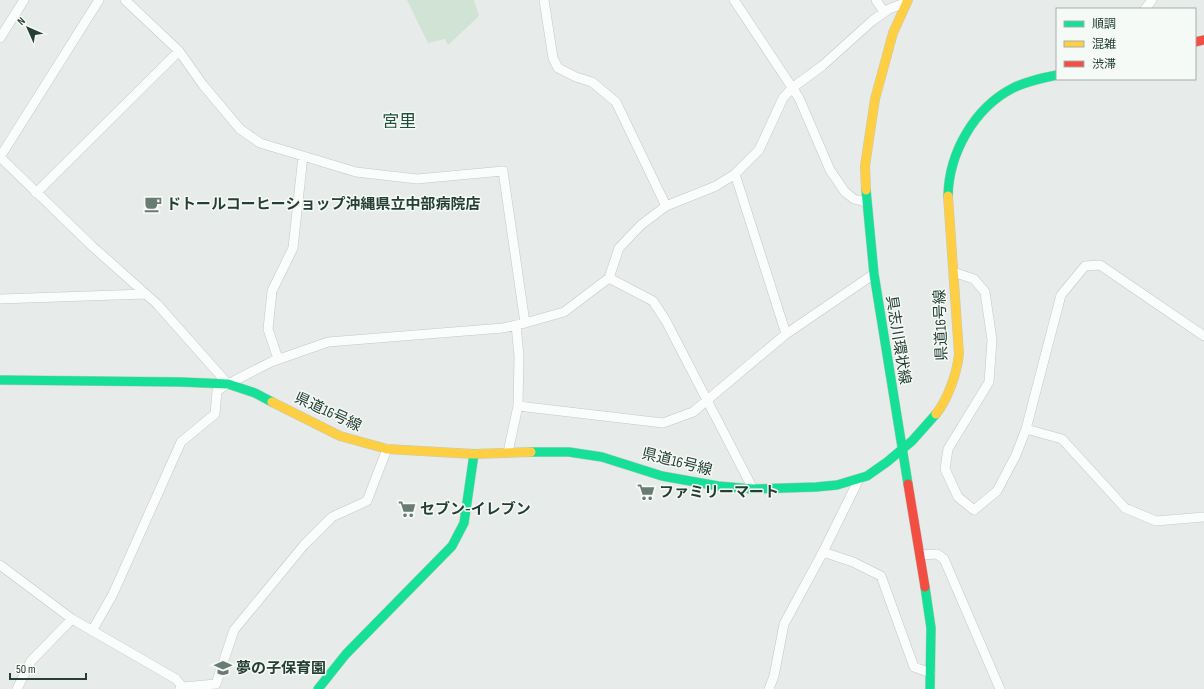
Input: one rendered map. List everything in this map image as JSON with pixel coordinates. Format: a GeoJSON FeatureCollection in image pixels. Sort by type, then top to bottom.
{"type":"FeatureCollection","features":[{"type":"Feature","properties":{"kind":"main road","name":"具志川環状線"},"geometry":{"type":"LineString","coordinates":[[907,1],[893,33],[874,99],[865,166],[866,202],[874,274],[931,628],[930,689]]}},
{"type":"Feature","properties":{"kind":"main road","name":"県道16号線"},"geometry":{"type":"LineString","coordinates":[[0,380],[228,384],[256,393],[340,436],[356,442],[387,449],[474,454],[508,452],[569,452],[602,456],[662,476],[686,481],[753,489],[816,487],[837,485],[859,479],[875,471],[917,436],[940,409],[954,379],[959,354],[948,201],[950,171],[960,146],[974,122],[989,105],[1008,91],[1031,81],[1056,75]]}},
{"type":"Feature","properties":{"kind":"main road"},"geometry":{"type":"LineString","coordinates":[[318,689],[346,654],[452,546],[460,534],[464,523],[474,454]]}},
{"type":"Feature","properties":{"kind":"street"},"geometry":{"type":"LineString","coordinates":[[0,38],[24,0]]}},
{"type":"Feature","properties":{"kind":"street"},"geometry":{"type":"LineString","coordinates":[[99,0],[0,157],[36,193],[157,304],[228,384]]}},
{"type":"Feature","properties":{"kind":"street"},"geometry":{"type":"LineString","coordinates":[[125,0],[179,51],[203,85],[240,129],[260,143],[356,172],[418,179],[503,171],[520,324],[518,406],[508,452]]}},
{"type":"Feature","properties":{"kind":"street"},"geometry":{"type":"LineString","coordinates":[[544,0],[553,58],[558,68],[576,77],[592,82],[616,102],[666,206]]}},
{"type":"Feature","properties":{"kind":"street"},"geometry":{"type":"LineString","coordinates":[[734,0],[798,98],[830,170],[845,192],[854,198],[866,202]]}},
{"type":"Feature","properties":{"kind":"street"},"geometry":{"type":"LineString","coordinates":[[876,0],[884,12]]}},
{"type":"Feature","properties":{"kind":"street"},"geometry":{"type":"LineString","coordinates":[[1146,8],[1152,0]]}},
{"type":"Feature","properties":{"kind":"street"},"geometry":{"type":"LineString","coordinates":[[92,631],[113,594],[181,442],[215,414],[217,391],[278,359],[328,342],[503,328],[564,312],[609,278],[619,248],[641,225],[666,206],[716,186],[735,174],[759,150],[783,98],[792,88],[822,66],[872,21],[884,12],[907,1]]}},
{"type":"Feature","properties":{"kind":"street"},"geometry":{"type":"LineString","coordinates":[[36,193],[179,51]]}},
{"type":"Feature","properties":{"kind":"street"},"geometry":{"type":"LineString","coordinates":[[278,359],[268,329],[272,291],[293,248],[303,156]]}},
{"type":"Feature","properties":{"kind":"street"},"geometry":{"type":"LineString","coordinates":[[735,174],[786,334]]}},
{"type":"Feature","properties":{"kind":"street"},"geometry":{"type":"LineString","coordinates":[[953,272],[974,279],[985,292],[992,340],[989,382],[948,449],[945,469],[958,497],[974,510],[997,491],[1016,455],[1026,428],[1061,295],[1085,266],[1100,265],[1204,336]]}},
{"type":"Feature","properties":{"kind":"street"},"geometry":{"type":"LineString","coordinates":[[518,406],[663,422],[694,412],[786,334],[874,274]]}},
{"type":"Feature","properties":{"kind":"street"},"geometry":{"type":"LineString","coordinates":[[609,278],[653,301],[666,321],[753,489]]}},
{"type":"Feature","properties":{"kind":"street"},"geometry":{"type":"LineString","coordinates":[[0,298],[145,294]]}},
{"type":"Feature","properties":{"kind":"street"},"geometry":{"type":"LineString","coordinates":[[1026,428],[1062,440],[1125,508],[1156,521],[1204,517]]}},
{"type":"Feature","properties":{"kind":"street"},"geometry":{"type":"LineString","coordinates":[[0,565],[72,620],[176,679],[182,688],[216,684],[234,630],[304,545],[332,517],[367,501],[387,449]]}},
{"type":"Feature","properties":{"kind":"street"},"geometry":{"type":"LineString","coordinates":[[769,689],[774,676],[784,624],[823,552],[859,479]]}},
{"type":"Feature","properties":{"kind":"street"},"geometry":{"type":"LineString","coordinates":[[823,552],[853,562],[881,576],[914,667],[931,673]]}},
{"type":"Feature","properties":{"kind":"street"},"geometry":{"type":"LineString","coordinates":[[920,555],[937,554],[944,559],[1000,689]]}},
{"type":"Feature","properties":{"kind":"street"},"geometry":{"type":"LineString","coordinates":[[17,689],[31,661],[72,620]]}},
{"type":"Feature","properties":{"kind":"green space"},"geometry":{"type":"Polygon","coordinates":[[[407,0],[474,0],[479,16],[448,45],[445,39],[428,43],[407,0]]]}},
{"type":"Feature","properties":{"kind":"traffic: fast"},"geometry":{"type":"LineString","coordinates":[[948,196],[949,180],[959,148],[966,133],[987,107],[1013,88],[1035,80],[1056,75]]}},
{"type":"Feature","properties":{"kind":"traffic: fast"},"geometry":{"type":"LineString","coordinates":[[866,190],[874,274],[908,484]]}},
{"type":"Feature","properties":{"kind":"traffic: fast"},"geometry":{"type":"LineString","coordinates":[[0,380],[228,384],[255,393],[272,402]]}},
{"type":"Feature","properties":{"kind":"traffic: fast"},"geometry":{"type":"LineString","coordinates":[[531,452],[569,452],[602,457],[662,476],[718,486],[753,489],[816,487],[837,485],[867,476],[887,462],[912,441],[936,414]]}},
{"type":"Feature","properties":{"kind":"traffic: fast"},"geometry":{"type":"LineString","coordinates":[[318,689],[346,654],[452,546],[464,523],[474,454]]}},
{"type":"Feature","properties":{"kind":"traffic: fast"},"geometry":{"type":"LineString","coordinates":[[925,587],[931,628],[930,689]]}},
{"type":"Feature","properties":{"kind":"traffic: slow"},"geometry":{"type":"LineString","coordinates":[[866,190],[865,166],[875,99],[893,33],[908,0]]}},
{"type":"Feature","properties":{"kind":"traffic: slow"},"geometry":{"type":"LineString","coordinates":[[936,414],[951,386],[959,354],[948,196]]}},
{"type":"Feature","properties":{"kind":"traffic: slow"},"geometry":{"type":"LineString","coordinates":[[272,402],[340,436],[387,449],[474,454],[531,452]]}},
{"type":"Feature","properties":{"kind":"traffic: jam"},"geometry":{"type":"LineString","coordinates":[[1196,42],[1204,40]]}},
{"type":"Feature","properties":{"kind":"traffic: jam"},"geometry":{"type":"LineString","coordinates":[[908,484],[925,587]]}},
{"type":"Feature","properties":{"kind":"place","name":"ドトールコーヒーショップ沖縄県立中部病院店"},"geometry":{"type":"Point","coordinates":[153,204]}},
{"type":"Feature","properties":{"kind":"place","name":"ファミリーマート"},"geometry":{"type":"Point","coordinates":[646,492]}},
{"type":"Feature","properties":{"kind":"place","name":"セブン-イレブン"},"geometry":{"type":"Point","coordinates":[407,509]}},
{"type":"Feature","properties":{"kind":"place","name":"夢の子保育園"},"geometry":{"type":"Point","coordinates":[223,668]}},
{"type":"Feature","properties":{"kind":"district","name":"宮里"},"geometry":{"type":"Point","coordinates":[399,122]}}]}
